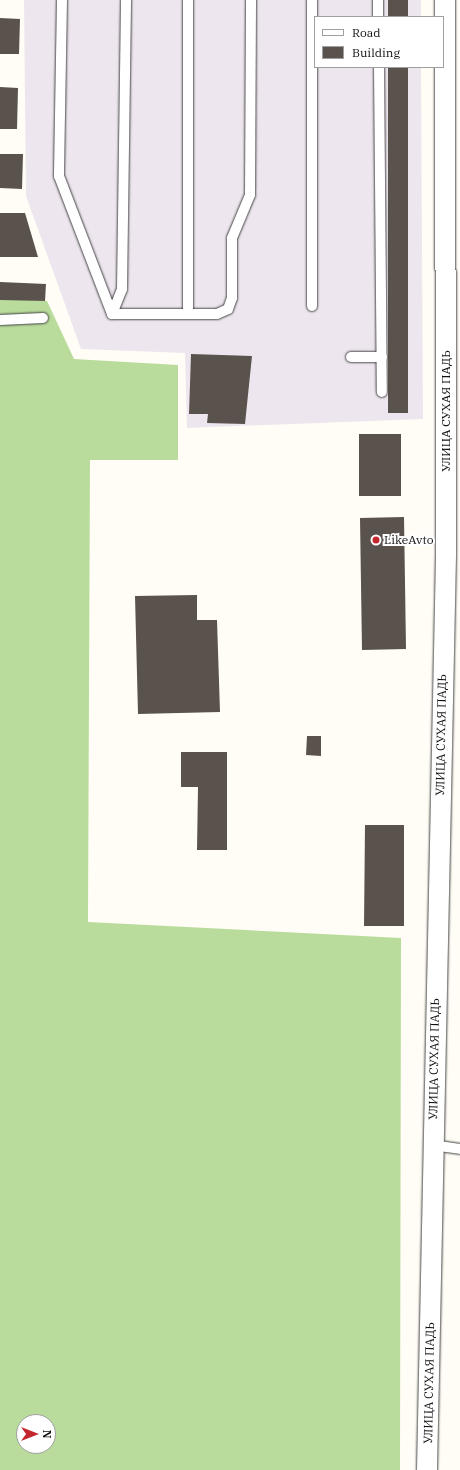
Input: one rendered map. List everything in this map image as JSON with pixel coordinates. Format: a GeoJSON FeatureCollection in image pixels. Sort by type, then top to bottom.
{"type":"FeatureCollection","features":[{"type":"Feature","properties":{"kind":"street","name":"УЛИЦА СУХАЯ ПАДЬ"},"geometry":{"type":"LineString","coordinates":[[427,1470],[432,1145],[446,555],[445,0]]}},
{"type":"Feature","properties":{"kind":"lane"},"geometry":{"type":"LineString","coordinates":[[62,0],[59,176],[112,314]]}},
{"type":"Feature","properties":{"kind":"lane"},"geometry":{"type":"LineString","coordinates":[[112,314],[122,289],[126,0]]}},
{"type":"Feature","properties":{"kind":"lane"},"geometry":{"type":"LineString","coordinates":[[188,0],[188,314]]}},
{"type":"Feature","properties":{"kind":"lane"},"geometry":{"type":"LineString","coordinates":[[112,314],[217,314],[228,310],[232,298],[232,238],[250,195],[251,0]]}},
{"type":"Feature","properties":{"kind":"lane"},"geometry":{"type":"LineString","coordinates":[[312,0],[312,306]]}},
{"type":"Feature","properties":{"kind":"lane"},"geometry":{"type":"LineString","coordinates":[[378,0],[378,16]]}},
{"type":"Feature","properties":{"kind":"lane"},"geometry":{"type":"LineString","coordinates":[[379,68],[382,392]]}},
{"type":"Feature","properties":{"kind":"lane"},"geometry":{"type":"LineString","coordinates":[[0,320],[43,318]]}},
{"type":"Feature","properties":{"kind":"lane"},"geometry":{"type":"LineString","coordinates":[[351,357],[382,357]]}},
{"type":"Feature","properties":{"kind":"lane"},"geometry":{"type":"LineString","coordinates":[[432,1145],[460,1149]]}},
{"type":"Feature","properties":{"kind":"shaded area"},"geometry":{"type":"Polygon","coordinates":[[[24,0],[421,0],[421,16],[314,16],[314,68],[421,68],[423,419],[187,428],[185,353],[81,349],[26,196],[24,0]]]}},
{"type":"Feature","properties":{"kind":"green space"},"geometry":{"type":"Polygon","coordinates":[[[0,298],[47,301],[74,359],[178,365],[178,460],[90,460],[88,922],[401,938],[400,1470],[0,1470],[0,298]]]}},
{"type":"Feature","properties":{"kind":"building"},"geometry":{"type":"Polygon","coordinates":[[[388,0],[408,0],[408,16],[388,16],[388,0]]]}},
{"type":"Feature","properties":{"kind":"building"},"geometry":{"type":"Polygon","coordinates":[[[0,18],[20,19],[19,54],[0,54],[0,18]]]}},
{"type":"Feature","properties":{"kind":"building"},"geometry":{"type":"Polygon","coordinates":[[[388,68],[408,68],[408,413],[388,413],[388,68]]]}},
{"type":"Feature","properties":{"kind":"building"},"geometry":{"type":"Polygon","coordinates":[[[0,87],[18,88],[17,129],[0,129],[0,87]]]}},
{"type":"Feature","properties":{"kind":"building"},"geometry":{"type":"Polygon","coordinates":[[[0,154],[23,154],[22,189],[0,188],[0,154]]]}},
{"type":"Feature","properties":{"kind":"building"},"geometry":{"type":"Polygon","coordinates":[[[0,213],[25,213],[38,257],[0,257],[0,213]]]}},
{"type":"Feature","properties":{"kind":"building"},"geometry":{"type":"Polygon","coordinates":[[[0,282],[46,284],[45,301],[0,300],[0,282]]]}},
{"type":"Feature","properties":{"kind":"building"},"geometry":{"type":"Polygon","coordinates":[[[191,354],[252,356],[245,424],[207,423],[208,414],[189,414],[191,354]]]}},
{"type":"Feature","properties":{"kind":"building"},"geometry":{"type":"Polygon","coordinates":[[[359,434],[401,434],[401,496],[359,496],[359,434]]]}},
{"type":"Feature","properties":{"kind":"building"},"geometry":{"type":"Polygon","coordinates":[[[404,517],[406,649],[362,650],[360,518],[404,517]]]}},
{"type":"Feature","properties":{"kind":"building"},"geometry":{"type":"Polygon","coordinates":[[[197,595],[197,620],[217,620],[220,712],[138,714],[135,596],[197,595]]]}},
{"type":"Feature","properties":{"kind":"building"},"geometry":{"type":"Polygon","coordinates":[[[307,736],[321,736],[321,756],[306,755],[307,736]]]}},
{"type":"Feature","properties":{"kind":"building"},"geometry":{"type":"Polygon","coordinates":[[[181,752],[227,752],[227,850],[197,850],[198,787],[181,787],[181,752]]]}},
{"type":"Feature","properties":{"kind":"building"},"geometry":{"type":"Polygon","coordinates":[[[365,825],[404,825],[404,926],[364,926],[365,825]]]}},
{"type":"Feature","properties":{"kind":"place","name":"LikeAvto"},"geometry":{"type":"Point","coordinates":[376,540]}}]}
